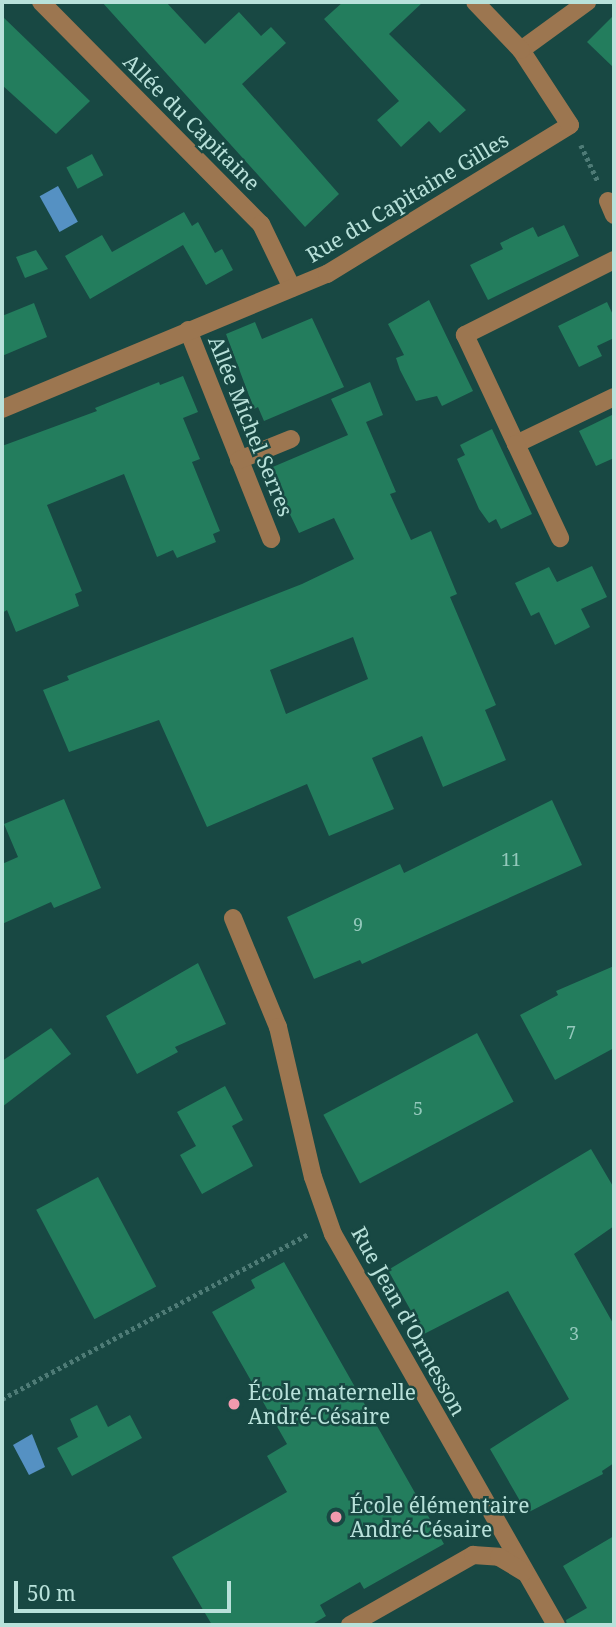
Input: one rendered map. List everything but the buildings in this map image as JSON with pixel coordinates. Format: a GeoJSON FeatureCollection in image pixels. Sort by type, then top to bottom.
{"type":"FeatureCollection","features":[{"type":"Feature","properties":{"kind":"street","name":"Allée du Capitaine"},"geometry":{"type":"LineString","coordinates":[[41,2],[261,224],[292,288]]}},
{"type":"Feature","properties":{"kind":"street"},"geometry":{"type":"LineString","coordinates":[[475,2],[521,50],[570,125]]}},
{"type":"Feature","properties":{"kind":"street"},"geometry":{"type":"LineString","coordinates":[[521,50],[587,2]]}},
{"type":"Feature","properties":{"kind":"street","name":"Rue du Capitaine Gilles"},"geometry":{"type":"LineString","coordinates":[[2,409],[327,274],[570,125]]}},
{"type":"Feature","properties":{"kind":"street"},"geometry":{"type":"LineString","coordinates":[[561,538],[465,335],[614,260]]}},
{"type":"Feature","properties":{"kind":"street","name":"Allée Michel Serres"},"geometry":{"type":"LineString","coordinates":[[188,330],[271,539]]}},
{"type":"Feature","properties":{"kind":"street"},"geometry":{"type":"LineString","coordinates":[[516,444],[614,397]]}},
{"type":"Feature","properties":{"kind":"street"},"geometry":{"type":"LineString","coordinates":[[239,460],[291,439]]}},
{"type":"Feature","properties":{"kind":"street","name":"Rue Jean d'Ormesson"},"geometry":{"type":"LineString","coordinates":[[233,918],[278,1027],[329,1224],[556,1625]]}},
{"type":"Feature","properties":{"kind":"street"},"geometry":{"type":"LineString","coordinates":[[349,1625],[473,1555],[499,1557],[527,1574]]}},
{"type":"Feature","properties":{"kind":"path"},"geometry":{"type":"LineString","coordinates":[[570,125],[611,208]]}},
{"type":"Feature","properties":{"kind":"path"},"geometry":{"type":"LineString","coordinates":[[2,1399],[329,1224]]}},
{"type":"Feature","properties":{"kind":"water"},"geometry":{"type":"Polygon","coordinates":[[[58,186],[78,222],[60,232],[40,196],[58,186]]]}},
{"type":"Feature","properties":{"kind":"water"},"geometry":{"type":"Polygon","coordinates":[[[32,1434],[45,1467],[29,1475],[13,1445],[32,1434]]]}},
{"type":"Feature","properties":{"kind":"place","name":"École maternelle André-Césaire"},"geometry":{"type":"Point","coordinates":[234,1404]}},
{"type":"Feature","properties":{"kind":"place","name":"École élémentaire André-Césaire"},"geometry":{"type":"Point","coordinates":[336,1517]}}]}
